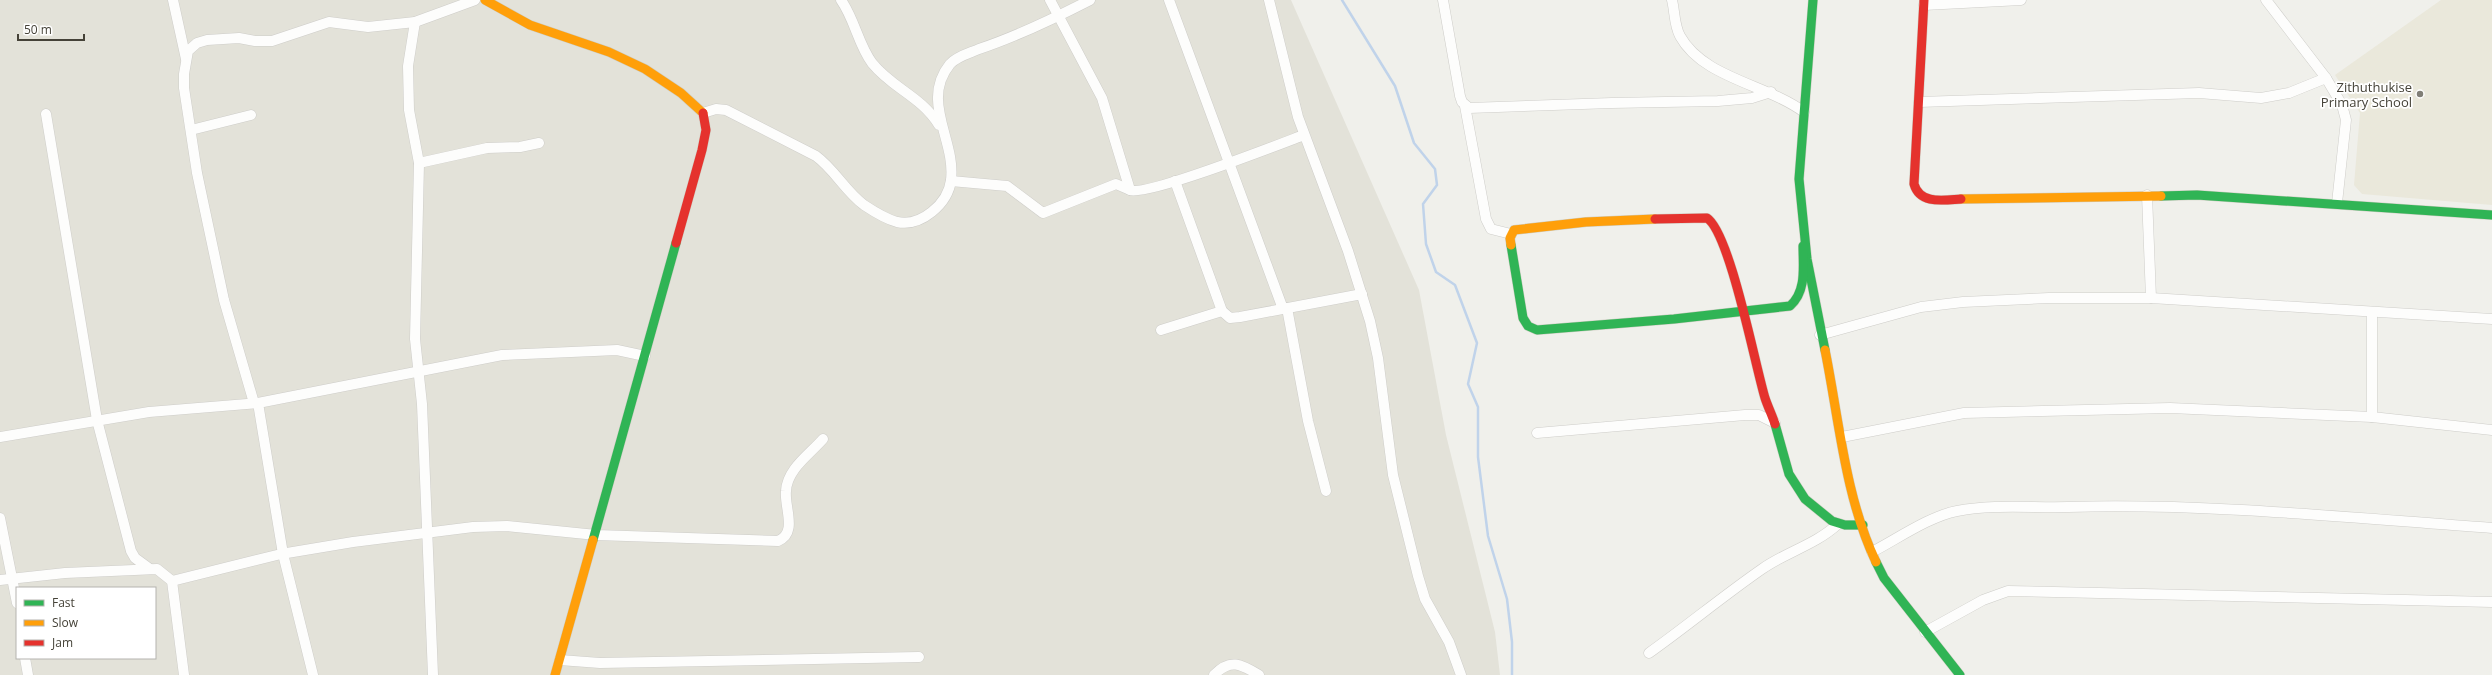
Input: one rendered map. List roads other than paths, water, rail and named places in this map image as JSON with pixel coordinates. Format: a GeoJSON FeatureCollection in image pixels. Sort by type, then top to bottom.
{"type":"FeatureCollection","features":[{"type":"Feature","properties":{"kind":"street"},"geometry":{"type":"LineString","coordinates":[[173,0],[186,59],[184,88],[197,173],[224,300],[256,403],[283,554],[313,675]]}},
{"type":"Feature","properties":{"kind":"street"},"geometry":{"type":"LineString","coordinates":[[186,59],[192,46],[207,40],[239,38],[255,41],[272,41],[329,22],[368,27],[415,22],[475,0]]}},
{"type":"Feature","properties":{"kind":"street"},"geometry":{"type":"LineString","coordinates":[[485,0],[530,25],[609,52],[645,69],[681,93],[703,113],[706,130],[596,535],[560,660],[553,675]]}},
{"type":"Feature","properties":{"kind":"street"},"geometry":{"type":"LineString","coordinates":[[841,0],[862,46],[873,63],[887,78],[926,106],[944,134]]}},
{"type":"Feature","properties":{"kind":"street"},"geometry":{"type":"LineString","coordinates":[[1050,0],[1104,102],[1130,190]]}},
{"type":"Feature","properties":{"kind":"street"},"geometry":{"type":"LineString","coordinates":[[703,113],[716,109],[726,110],[816,156],[824,162],[846,190],[865,205],[896,222],[918,220],[929,215],[940,204],[951,181],[949,152],[937,108],[938,90],[944,72],[951,62],[970,52],[1014,38],[1090,0]]}},
{"type":"Feature","properties":{"kind":"street"},"geometry":{"type":"LineString","coordinates":[[1169,0],[1285,308],[1308,420],[1326,491]]}},
{"type":"Feature","properties":{"kind":"street"},"geometry":{"type":"LineString","coordinates":[[1269,0],[1292,97],[1304,135],[1362,294],[1378,358],[1393,475],[1418,576],[1425,599],[1448,642],[1461,675]]}},
{"type":"Feature","properties":{"kind":"street"},"geometry":{"type":"LineString","coordinates":[[1442,0],[1460,96],[1464,106],[1486,219],[1491,229],[1511,234]]}},
{"type":"Feature","properties":{"kind":"street"},"geometry":{"type":"LineString","coordinates":[[1672,0],[1675,24],[1680,36],[1702,61],[1718,71],[1771,92],[1790,102],[1804,112]]}},
{"type":"Feature","properties":{"kind":"street"},"geometry":{"type":"LineString","coordinates":[[1511,234],[1523,318],[1532,329],[1744,313],[1779,309],[1795,304],[1802,281],[1803,246],[1798,179],[1813,0]]}},
{"type":"Feature","properties":{"kind":"street"},"geometry":{"type":"LineString","coordinates":[[2021,0],[1924,3],[1914,189],[1918,195],[1930,200],[2197,195],[2337,203],[2492,215]]}},
{"type":"Feature","properties":{"kind":"street"},"geometry":{"type":"LineString","coordinates":[[2266,0],[2326,78],[2339,98],[2346,120],[2337,203]]}},
{"type":"Feature","properties":{"kind":"street"},"geometry":{"type":"LineString","coordinates":[[415,22],[408,66],[410,110],[419,163],[415,326],[420,370],[433,675]]}},
{"type":"Feature","properties":{"kind":"street"},"geometry":{"type":"LineString","coordinates":[[1919,102],[2096,95],[2199,93],[2261,98],[2289,94],[2326,78]]}},
{"type":"Feature","properties":{"kind":"street"},"geometry":{"type":"LineString","coordinates":[[1464,106],[1475,110],[1612,103],[1718,101],[1752,98],[1771,92]]}},
{"type":"Feature","properties":{"kind":"street"},"geometry":{"type":"LineString","coordinates":[[46,114],[97,420],[131,551],[135,558],[150,569]]}},
{"type":"Feature","properties":{"kind":"street"},"geometry":{"type":"LineString","coordinates":[[191,130],[251,115]]}},
{"type":"Feature","properties":{"kind":"street"},"geometry":{"type":"LineString","coordinates":[[951,181],[1007,186],[1043,213],[1116,184],[1138,192],[1175,181],[1304,135]]}},
{"type":"Feature","properties":{"kind":"street"},"geometry":{"type":"LineString","coordinates":[[419,163],[487,148],[520,147],[539,143]]}},
{"type":"Feature","properties":{"kind":"street"},"geometry":{"type":"LineString","coordinates":[[1175,181],[1222,311],[1230,318],[1362,294]]}},
{"type":"Feature","properties":{"kind":"street"},"geometry":{"type":"LineString","coordinates":[[2147,195],[2151,298]]}},
{"type":"Feature","properties":{"kind":"street"},"geometry":{"type":"LineString","coordinates":[[1511,234],[1514,230],[1524,228],[1610,220],[1707,218],[1718,228],[1744,313],[1765,399],[1775,423],[1790,477],[1797,488],[1823,516],[1838,524],[1863,525]]}},
{"type":"Feature","properties":{"kind":"street"},"geometry":{"type":"LineString","coordinates":[[1803,246],[1842,437],[1863,525],[1872,552],[1884,578],[1960,675]]}},
{"type":"Feature","properties":{"kind":"street"},"geometry":{"type":"LineString","coordinates":[[1820,335],[1921,307],[1964,302],[2049,298],[2151,298],[2492,319]]}},
{"type":"Feature","properties":{"kind":"street"},"geometry":{"type":"LineString","coordinates":[[1161,330],[1222,311]]}},
{"type":"Feature","properties":{"kind":"street"},"geometry":{"type":"LineString","coordinates":[[2372,312],[2372,417]]}},
{"type":"Feature","properties":{"kind":"street"},"geometry":{"type":"LineString","coordinates":[[0,437],[97,420],[176,409],[256,403],[502,355],[623,350],[645,356]]}},
{"type":"Feature","properties":{"kind":"street"},"geometry":{"type":"LineString","coordinates":[[1842,437],[1964,413],[2170,408],[2372,417],[2492,430]]}},
{"type":"Feature","properties":{"kind":"street"},"geometry":{"type":"LineString","coordinates":[[1537,432],[1745,415],[1759,415],[1775,423]]}},
{"type":"Feature","properties":{"kind":"street"},"geometry":{"type":"LineString","coordinates":[[172,581],[283,554],[428,532],[507,526],[596,535],[768,542],[781,540],[789,528],[786,491],[789,479],[799,464],[823,439]]}},
{"type":"Feature","properties":{"kind":"street"},"geometry":{"type":"LineString","coordinates":[[1872,552],[1938,518],[1957,511],[1981,509],[2115,506],[2215,508],[2492,528]]}},
{"type":"Feature","properties":{"kind":"street"},"geometry":{"type":"LineString","coordinates":[[0,518],[16,597]]}},
{"type":"Feature","properties":{"kind":"street"},"geometry":{"type":"LineString","coordinates":[[1649,653],[1781,556],[1820,539],[1838,524]]}},
{"type":"Feature","properties":{"kind":"street"},"geometry":{"type":"LineString","coordinates":[[0,580],[65,573],[157,569],[172,581],[184,675]]}},
{"type":"Feature","properties":{"kind":"street"},"geometry":{"type":"LineString","coordinates":[[1925,632],[1983,600],[2008,591],[2492,602]]}},
{"type":"Feature","properties":{"kind":"street"},"geometry":{"type":"LineString","coordinates":[[560,660],[600,663],[919,656]]}},
{"type":"Feature","properties":{"kind":"street"},"geometry":{"type":"LineString","coordinates":[[25,659],[28,675]]}},
{"type":"Feature","properties":{"kind":"street"},"geometry":{"type":"LineString","coordinates":[[1214,675],[1223,666],[1233,664],[1259,675]]}},
{"type":"Feature","properties":{"kind":"waterway"},"geometry":{"type":"LineString","coordinates":[[1342,0],[1395,86],[1414,143],[1435,169],[1437,185],[1423,204],[1426,244],[1436,272],[1455,285],[1477,343],[1468,384],[1478,407],[1478,457],[1488,536],[1507,599],[1512,642],[1512,675]]}},
{"type":"Feature","properties":{"kind":"place","name":"Zithuthukise Primary School"},"geometry":{"type":"Point","coordinates":[2420,94]}}]}
